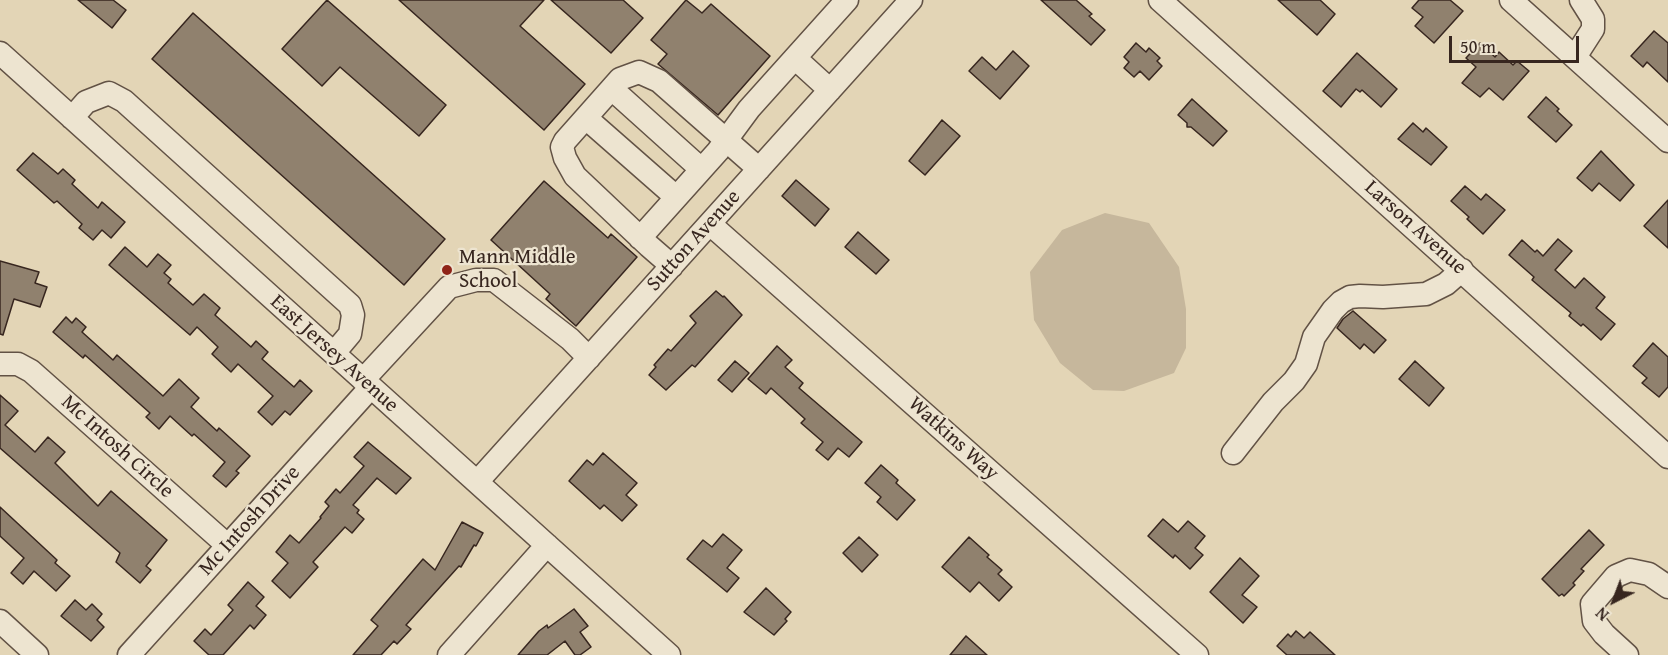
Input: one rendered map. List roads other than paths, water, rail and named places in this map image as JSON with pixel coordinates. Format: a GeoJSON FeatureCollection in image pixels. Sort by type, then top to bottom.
{"type":"FeatureCollection","features":[{"type":"Feature","properties":{"kind":"street"},"geometry":{"type":"LineString","coordinates":[[640,238],[701,169],[749,109],[847,0]]}},
{"type":"Feature","properties":{"kind":"street","name":"Sutton Avenue"},"geometry":{"type":"LineString","coordinates":[[477,482],[910,0]]}},
{"type":"Feature","properties":{"kind":"street","name":"Larson Avenue"},"geometry":{"type":"LineString","coordinates":[[1160,0],[1668,457]]}},
{"type":"Feature","properties":{"kind":"street"},"geometry":{"type":"LineString","coordinates":[[1575,57],[1593,29],[1593,19],[1581,0]]}},
{"type":"Feature","properties":{"kind":"street"},"geometry":{"type":"LineString","coordinates":[[1519,3],[1668,141]]}},
{"type":"Feature","properties":{"kind":"street","name":"East Jersey Avenue"},"geometry":{"type":"LineString","coordinates":[[0,53],[669,655]]}},
{"type":"Feature","properties":{"kind":"street"},"geometry":{"type":"LineString","coordinates":[[796,59],[830,90]]}},
{"type":"Feature","properties":{"kind":"street"},"geometry":{"type":"LineString","coordinates":[[672,266],[576,176],[565,158],[562,147],[565,141],[620,79],[639,72],[658,81],[759,169]]}},
{"type":"Feature","properties":{"kind":"street"},"geometry":{"type":"LineString","coordinates":[[612,89],[701,169]]}},
{"type":"Feature","properties":{"kind":"street"},"geometry":{"type":"LineString","coordinates":[[72,118],[86,102],[109,93],[124,101],[351,305],[353,315],[350,334],[334,353]]}},
{"type":"Feature","properties":{"kind":"street"},"geometry":{"type":"LineString","coordinates":[[586,118],[676,196]]}},
{"type":"Feature","properties":{"kind":"street","name":"Watkins Way"},"geometry":{"type":"LineString","coordinates":[[710,224],[1197,655]]}},
{"type":"Feature","properties":{"kind":"street"},"geometry":{"type":"LineString","coordinates":[[1233,453],[1273,402],[1294,381],[1306,364],[1314,337],[1341,302],[1350,297],[1360,296],[1426,294],[1446,284],[1462,270]]}},
{"type":"Feature","properties":{"kind":"street","name":"Mc Intosh Drive"},"geometry":{"type":"LineString","coordinates":[[129,655],[449,287],[476,280],[494,280],[570,339],[589,358]]}},
{"type":"Feature","properties":{"kind":"street","name":"Mc Intosh Circle"},"geometry":{"type":"LineString","coordinates":[[0,364],[18,364],[31,371],[227,545]]}},
{"type":"Feature","properties":{"kind":"street"},"geometry":{"type":"LineString","coordinates":[[448,655],[547,545]]}},
{"type":"Feature","properties":{"kind":"street"},"geometry":{"type":"LineString","coordinates":[[1627,655],[1604,634],[1594,621],[1592,604],[1616,576],[1630,570],[1649,574],[1668,586]]}},
{"type":"Feature","properties":{"kind":"street"},"geometry":{"type":"LineString","coordinates":[[0,621],[38,655]]}},
{"type":"Feature","properties":{"kind":"place","name":"Mann Middle School"},"geometry":{"type":"Point","coordinates":[447,270]}}]}
